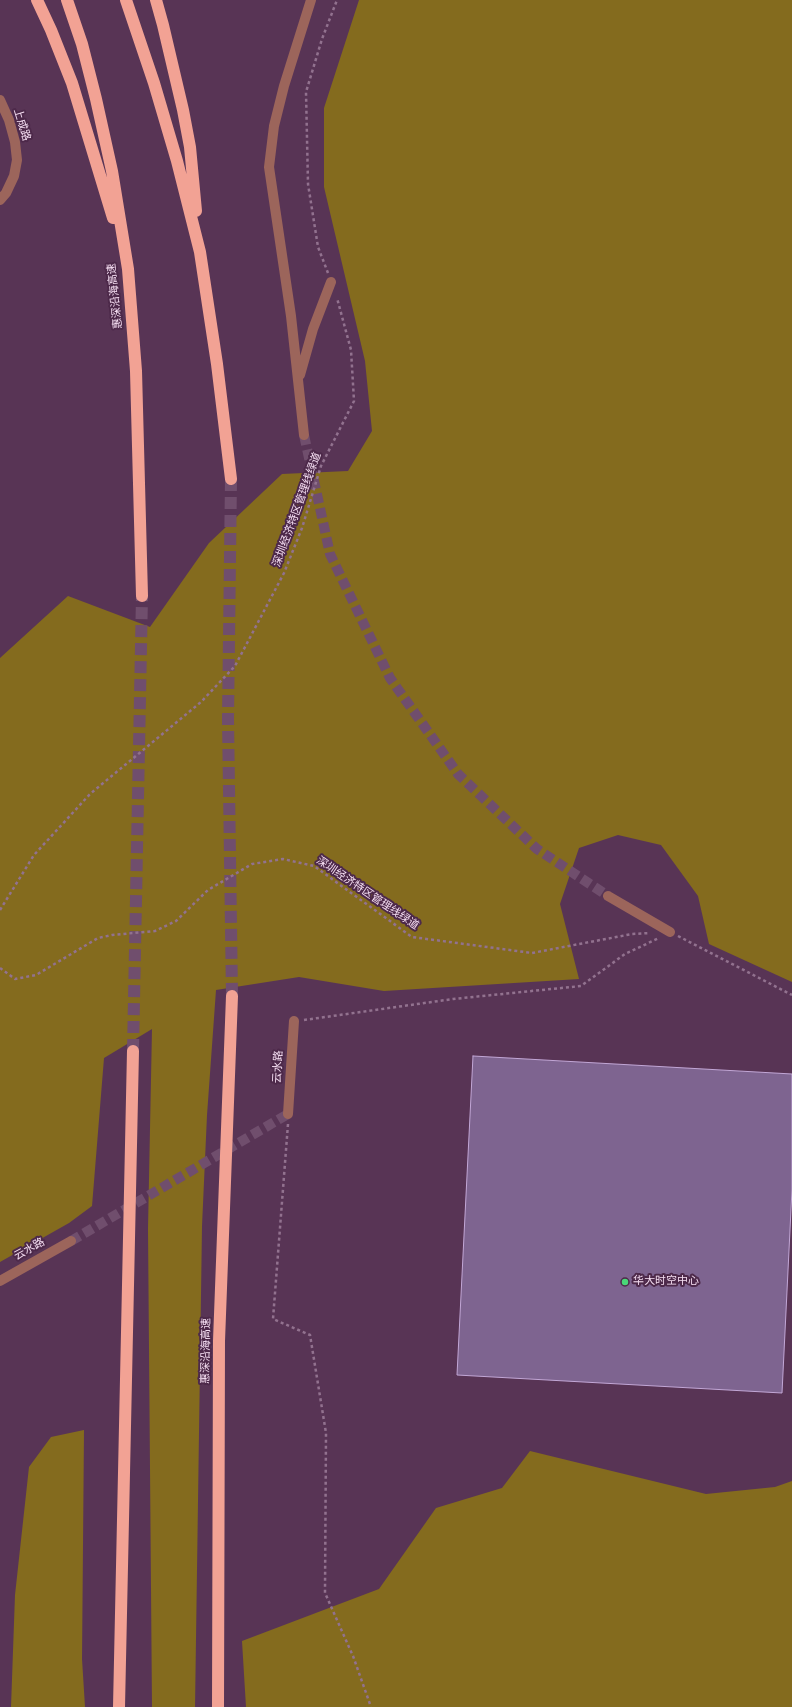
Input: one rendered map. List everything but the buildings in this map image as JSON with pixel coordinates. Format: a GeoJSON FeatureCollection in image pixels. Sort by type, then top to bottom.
{"type":"FeatureCollection","features":[{"type":"Feature","properties":{"kind":"highway"},"geometry":{"type":"LineString","coordinates":[[37,0],[62,57],[80,106],[128,269]]}},
{"type":"Feature","properties":{"kind":"highway","name":"惠深沿海高速"},"geometry":{"type":"LineString","coordinates":[[67,0],[82,44],[96,99],[112,171],[128,269],[136,371],[142,596]]}},
{"type":"Feature","properties":{"kind":"highway"},"geometry":{"type":"LineString","coordinates":[[126,0],[154,83],[175,154],[200,252]]}},
{"type":"Feature","properties":{"kind":"highway"},"geometry":{"type":"LineString","coordinates":[[156,0],[183,110],[190,147],[200,252],[217,364],[231,479]]}},
{"type":"Feature","properties":{"kind":"highway","name":"惠深沿海高速"},"geometry":{"type":"LineString","coordinates":[[218,1707],[219,1341],[232,996]]}},
{"type":"Feature","properties":{"kind":"highway"},"geometry":{"type":"LineString","coordinates":[[118,1707],[134,1051]]}},
{"type":"Feature","properties":{"kind":"street"},"geometry":{"type":"LineString","coordinates":[[304,435],[269,167],[274,126],[284,86],[311,0]]}},
{"type":"Feature","properties":{"kind":"street","name":"上成路"},"geometry":{"type":"LineString","coordinates":[[0,100],[9,120],[15,142],[17,160],[14,176],[6,193],[0,200]]}},
{"type":"Feature","properties":{"kind":"street"},"geometry":{"type":"LineString","coordinates":[[298,381],[313,329],[331,282]]}},
{"type":"Feature","properties":{"kind":"street"},"geometry":{"type":"LineString","coordinates":[[608,896],[670,932]]}},
{"type":"Feature","properties":{"kind":"street","name":"云水路"},"geometry":{"type":"LineString","coordinates":[[288,1114],[294,1021]]}},
{"type":"Feature","properties":{"kind":"street","name":"云水路"},"geometry":{"type":"LineString","coordinates":[[0,1281],[71,1241]]}},
{"type":"Feature","properties":{"kind":"path","name":"深圳经济特区管理线绿道"},"geometry":{"type":"LineString","coordinates":[[0,910],[34,855],[90,794],[202,702],[234,666],[284,573],[302,528],[321,466],[354,401],[351,350],[331,282],[318,247],[308,184],[306,92],[337,0]]}},
{"type":"Feature","properties":{"kind":"path","name":"深圳经济特区管理线绿道"},"geometry":{"type":"LineString","coordinates":[[0,968],[15,979],[36,975],[98,938],[112,935],[155,931],[176,921],[208,890],[252,864],[283,858],[314,866],[412,937],[532,953],[632,934],[670,932]]}},
{"type":"Feature","properties":{"kind":"path"},"geometry":{"type":"LineString","coordinates":[[294,1021],[453,999],[581,986],[625,954],[670,932],[792,995]]}},
{"type":"Feature","properties":{"kind":"path"},"geometry":{"type":"LineString","coordinates":[[288,1114],[273,1319],[310,1335],[326,1432],[325,1593],[354,1656],[371,1707]]}},
{"type":"Feature","properties":{"kind":"shaded area"},"geometry":{"type":"Polygon","coordinates":[[[359,0],[792,0],[792,982],[709,944],[698,896],[661,845],[618,835],[579,848],[560,904],[579,979],[384,991],[299,977],[216,990],[207,1115],[202,1226],[195,1707],[152,1707],[148,1229],[152,1029],[104,1058],[92,1206],[69,1223],[0,1262],[0,658],[68,596],[150,627],[209,543],[282,474],[348,471],[372,431],[365,361],[324,187],[324,108],[359,0]]]}},
{"type":"Feature","properties":{"kind":"shaded area"},"geometry":{"type":"Polygon","coordinates":[[[84,1430],[82,1659],[85,1707],[11,1707],[15,1595],[29,1467],[51,1437],[84,1430]]]}},
{"type":"Feature","properties":{"kind":"shaded area"},"geometry":{"type":"Polygon","coordinates":[[[530,1451],[706,1494],[775,1487],[792,1481],[792,1707],[246,1707],[242,1641],[379,1589],[436,1508],[502,1488],[530,1451]]]}},
{"type":"Feature","properties":{"kind":"tunnel"},"geometry":{"type":"LineString","coordinates":[[304,435],[330,554],[390,678],[458,774],[537,849],[608,896]]}},
{"type":"Feature","properties":{"kind":"tunnel"},"geometry":{"type":"LineString","coordinates":[[231,479],[228,719],[232,996]]}},
{"type":"Feature","properties":{"kind":"tunnel"},"geometry":{"type":"LineString","coordinates":[[133,1051],[142,596]]}},
{"type":"Feature","properties":{"kind":"tunnel"},"geometry":{"type":"LineString","coordinates":[[71,1241],[288,1114]]}},
{"type":"Feature","properties":{"kind":"place","name":"华大时空中心"},"geometry":{"type":"Point","coordinates":[625,1282]}}]}
